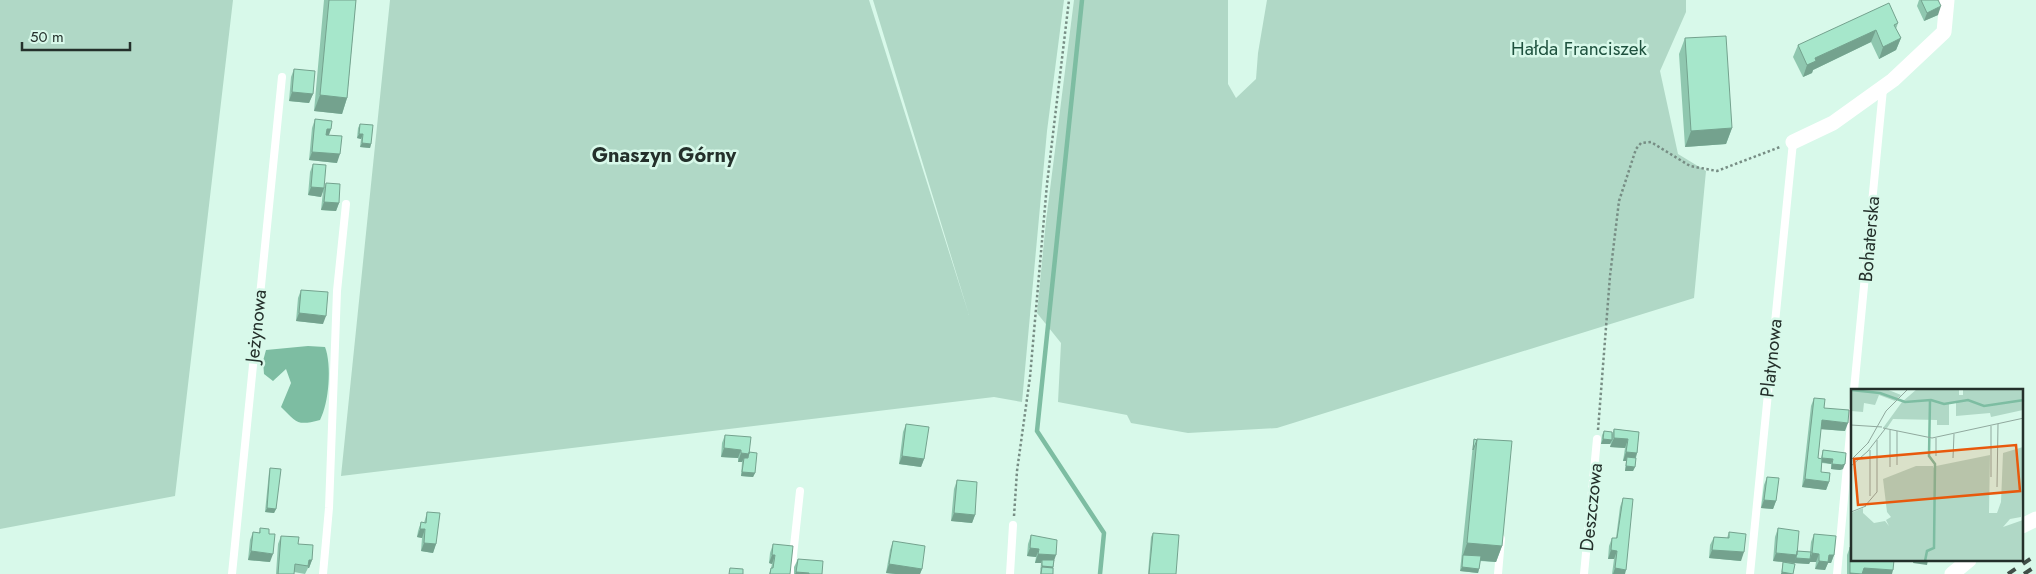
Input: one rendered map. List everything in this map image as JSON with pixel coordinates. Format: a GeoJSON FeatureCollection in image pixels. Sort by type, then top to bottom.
{"type":"FeatureCollection","features":[{"type":"Feature","properties":{"kind":"street"},"geometry":{"type":"LineString","coordinates":[[1793,142],[1833,124],[1883,89],[1944,32],[1947,0]]}},
{"type":"Feature","properties":{"kind":"street"},"geometry":{"type":"LineString","coordinates":[[2024,525],[2036,519]]}},
{"type":"Feature","properties":{"kind":"street"},"geometry":{"type":"LineString","coordinates":[[1952,574],[1967,562]]}},
{"type":"Feature","properties":{"kind":"lane","name":"Jeżynowa"},"geometry":{"type":"LineString","coordinates":[[232,574],[282,78]]}},
{"type":"Feature","properties":{"kind":"lane","name":"Bohaterska"},"geometry":{"type":"LineString","coordinates":[[1854,389],[1883,89]]}},
{"type":"Feature","properties":{"kind":"lane","name":"Platynowa"},"geometry":{"type":"LineString","coordinates":[[1750,574],[1793,142]]}},
{"type":"Feature","properties":{"kind":"lane"},"geometry":{"type":"LineString","coordinates":[[323,574],[330,499],[336,291],[346,204]]}},
{"type":"Feature","properties":{"kind":"lane"},"geometry":{"type":"LineString","coordinates":[[1837,574],[1851,423]]}},
{"type":"Feature","properties":{"kind":"lane","name":"Deszczowa"},"geometry":{"type":"LineString","coordinates":[[1584,574],[1598,439]]}},
{"type":"Feature","properties":{"kind":"lane"},"geometry":{"type":"LineString","coordinates":[[792,574],[800,490]]}},
{"type":"Feature","properties":{"kind":"lane"},"geometry":{"type":"LineString","coordinates":[[1010,574],[1013,525]]}},
{"type":"Feature","properties":{"kind":"lane"},"geometry":{"type":"LineString","coordinates":[[1498,574],[1503,525]]}},
{"type":"Feature","properties":{"kind":"path"},"geometry":{"type":"LineString","coordinates":[[1013,525],[1016,471],[1030,377],[1047,184],[1069,0]]}},
{"type":"Feature","properties":{"kind":"path"},"geometry":{"type":"LineString","coordinates":[[1598,439],[1610,276],[1619,201],[1636,149],[1641,143],[1652,142],[1690,166],[1717,171],[1732,168],[1793,142]]}},
{"type":"Feature","properties":{"kind":"green space"},"geometry":{"type":"Polygon","coordinates":[[[0,0],[233,0],[175,496],[0,529],[0,0]]]}},
{"type":"Feature","properties":{"kind":"green space"},"geometry":{"type":"Polygon","coordinates":[[[390,0],[869,0],[969,315],[873,0],[1064,0],[1047,131],[1022,402],[994,397],[341,476],[390,0]]]}},
{"type":"Feature","properties":{"kind":"green space","name":"Hałda Franciszek"},"geometry":{"type":"Polygon","coordinates":[[[1074,0],[1228,0],[1228,84],[1236,98],[1256,79],[1258,53],[1267,0],[1686,0],[1686,12],[1660,71],[1678,154],[1706,171],[1694,298],[1277,428],[1188,433],[1131,423],[1127,415],[1058,402],[1061,343],[1037,313],[1046,221],[1074,0]]]}},
{"type":"Feature","properties":{"kind":"shaded area"},"geometry":{"type":"Polygon","coordinates":[[[308,346],[325,347],[329,374],[326,404],[320,420],[302,423],[294,420],[281,407],[291,383],[286,369],[273,381],[264,374],[263,361],[266,350],[308,346]]]}},
{"type":"Feature","properties":{"kind":"building"},"geometry":{"type":"Polygon","coordinates":[[[329,0],[356,0],[347,98],[320,95],[329,0]]]}},
{"type":"Feature","properties":{"kind":"building"},"geometry":{"type":"Polygon","coordinates":[[[1921,0],[1938,0],[1941,6],[1927,13],[1921,0]]]}},
{"type":"Feature","properties":{"kind":"building"},"geometry":{"type":"Polygon","coordinates":[[[1889,3],[1898,23],[1894,25],[1901,38],[1883,47],[1876,30],[1815,58],[1816,61],[1807,65],[1798,45],[1889,3]]]}},
{"type":"Feature","properties":{"kind":"building"},"geometry":{"type":"Polygon","coordinates":[[[1726,36],[1732,128],[1691,131],[1685,38],[1726,36]]]}},
{"type":"Feature","properties":{"kind":"building"},"geometry":{"type":"Polygon","coordinates":[[[294,69],[315,71],[313,94],[292,92],[294,69]]]}},
{"type":"Feature","properties":{"kind":"building"},"geometry":{"type":"Polygon","coordinates":[[[315,119],[332,121],[331,129],[327,129],[326,135],[342,136],[340,154],[312,152],[315,119]]]}},
{"type":"Feature","properties":{"kind":"building"},"geometry":{"type":"Polygon","coordinates":[[[360,124],[373,125],[371,144],[362,143],[363,134],[359,134],[360,124]]]}},
{"type":"Feature","properties":{"kind":"building"},"geometry":{"type":"Polygon","coordinates":[[[313,164],[326,165],[324,188],[311,187],[313,164]]]}},
{"type":"Feature","properties":{"kind":"building"},"geometry":{"type":"Polygon","coordinates":[[[326,183],[340,184],[339,203],[324,202],[326,183]]]}},
{"type":"Feature","properties":{"kind":"building"},"geometry":{"type":"Polygon","coordinates":[[[301,290],[328,292],[326,316],[299,313],[301,290]]]}},
{"type":"Feature","properties":{"kind":"building"},"geometry":{"type":"Polygon","coordinates":[[[1814,398],[1825,399],[1824,408],[1849,410],[1848,423],[1822,420],[1818,458],[1822,459],[1821,472],[1830,473],[1829,482],[1805,479],[1814,398]]]}},
{"type":"Feature","properties":{"kind":"building"},"geometry":{"type":"Polygon","coordinates":[[[906,424],[929,427],[924,459],[902,456],[906,424]]]}},
{"type":"Feature","properties":{"kind":"building"},"geometry":{"type":"Polygon","coordinates":[[[1614,429],[1639,432],[1637,453],[1626,452],[1628,439],[1614,438],[1614,429]]]}},
{"type":"Feature","properties":{"kind":"building"},"geometry":{"type":"Polygon","coordinates":[[[1604,431],[1612,432],[1612,440],[1603,439],[1604,431]]]}},
{"type":"Feature","properties":{"kind":"building"},"geometry":{"type":"Polygon","coordinates":[[[725,435],[751,437],[749,454],[741,453],[741,450],[724,448],[725,435]]]}},
{"type":"Feature","properties":{"kind":"building"},"geometry":{"type":"Polygon","coordinates":[[[1474,439],[1477,440],[1473,450],[1474,439]]]}},
{"type":"Feature","properties":{"kind":"building"},"geometry":{"type":"Polygon","coordinates":[[[1477,439],[1512,441],[1502,546],[1467,543],[1477,439]]]}},
{"type":"Feature","properties":{"kind":"building"},"geometry":{"type":"Polygon","coordinates":[[[1823,450],[1846,453],[1845,464],[1832,464],[1833,459],[1822,458],[1823,450]]]}},
{"type":"Feature","properties":{"kind":"building"},"geometry":{"type":"Polygon","coordinates":[[[749,452],[757,453],[755,473],[742,472],[744,458],[748,458],[749,452]]]}},
{"type":"Feature","properties":{"kind":"building"},"geometry":{"type":"Polygon","coordinates":[[[1627,457],[1636,458],[1635,467],[1626,466],[1627,457]]]}},
{"type":"Feature","properties":{"kind":"building"},"geometry":{"type":"Polygon","coordinates":[[[270,468],[281,469],[276,509],[267,508],[270,468]]]}},
{"type":"Feature","properties":{"kind":"building"},"geometry":{"type":"Polygon","coordinates":[[[1767,477],[1779,478],[1776,501],[1764,500],[1767,477]]]}},
{"type":"Feature","properties":{"kind":"building"},"geometry":{"type":"Polygon","coordinates":[[[957,480],[977,482],[975,515],[954,513],[957,480]]]}},
{"type":"Feature","properties":{"kind":"building"},"geometry":{"type":"Polygon","coordinates":[[[1623,498],[1633,499],[1626,570],[1615,568],[1617,551],[1611,550],[1612,538],[1617,538],[1623,498]]]}},
{"type":"Feature","properties":{"kind":"building"},"geometry":{"type":"Polygon","coordinates":[[[427,512],[440,513],[436,544],[424,543],[425,529],[420,529],[421,522],[426,523],[427,512]]]}},
{"type":"Feature","properties":{"kind":"building"},"geometry":{"type":"Polygon","coordinates":[[[260,528],[269,529],[269,534],[275,534],[273,554],[251,551],[253,532],[260,533],[260,528]]]}},
{"type":"Feature","properties":{"kind":"building"},"geometry":{"type":"Polygon","coordinates":[[[1778,528],[1799,531],[1797,555],[1776,553],[1778,528]]]}},
{"type":"Feature","properties":{"kind":"building"},"geometry":{"type":"Polygon","coordinates":[[[1729,532],[1746,534],[1744,552],[1712,550],[1714,537],[1729,538],[1729,532]]]}},
{"type":"Feature","properties":{"kind":"building"},"geometry":{"type":"Polygon","coordinates":[[[1153,533],[1179,535],[1176,574],[1149,574],[1153,533]]]}},
{"type":"Feature","properties":{"kind":"building"},"geometry":{"type":"Polygon","coordinates":[[[1814,534],[1836,536],[1834,555],[1829,555],[1828,562],[1819,561],[1819,554],[1812,553],[1814,534]]]}},
{"type":"Feature","properties":{"kind":"building"},"geometry":{"type":"Polygon","coordinates":[[[1031,535],[1057,540],[1056,555],[1038,554],[1039,549],[1030,548],[1031,535]]]}},
{"type":"Feature","properties":{"kind":"building"},"geometry":{"type":"Polygon","coordinates":[[[281,536],[299,537],[298,544],[313,545],[312,560],[309,560],[308,566],[295,564],[294,574],[278,574],[281,536]]]}},
{"type":"Feature","properties":{"kind":"building"},"geometry":{"type":"Polygon","coordinates":[[[893,541],[925,546],[922,569],[889,564],[893,541]]]}},
{"type":"Feature","properties":{"kind":"building"},"geometry":{"type":"Polygon","coordinates":[[[773,544],[793,546],[790,574],[770,574],[775,555],[772,555],[773,544]]]}},
{"type":"Feature","properties":{"kind":"building"},"geometry":{"type":"Polygon","coordinates":[[[1850,547],[1851,562],[1894,562],[1893,570],[1864,568],[1862,574],[1850,573],[1850,547]]]}},
{"type":"Feature","properties":{"kind":"building"},"geometry":{"type":"Polygon","coordinates":[[[1797,551],[1811,552],[1810,559],[1796,558],[1797,551]]]}},
{"type":"Feature","properties":{"kind":"building"},"geometry":{"type":"Polygon","coordinates":[[[1463,555],[1481,556],[1479,569],[1462,567],[1463,555]]]}},
{"type":"Feature","properties":{"kind":"building"},"geometry":{"type":"Polygon","coordinates":[[[798,559],[823,561],[822,574],[796,572],[798,559]]]}},
{"type":"Feature","properties":{"kind":"building"},"geometry":{"type":"Polygon","coordinates":[[[1042,560],[1054,560],[1053,567],[1042,566],[1042,560]]]}},
{"type":"Feature","properties":{"kind":"building"},"geometry":{"type":"Polygon","coordinates":[[[1783,562],[1795,564],[1793,574],[1782,572],[1783,562]]]}},
{"type":"Feature","properties":{"kind":"building"},"geometry":{"type":"Polygon","coordinates":[[[1042,567],[1053,568],[1053,574],[1041,574],[1042,567]]]}},
{"type":"Feature","properties":{"kind":"building"},"geometry":{"type":"Polygon","coordinates":[[[730,568],[743,569],[743,574],[729,574],[730,568]]]}},
{"type":"Feature","properties":{"kind":"waterway"},"geometry":{"type":"LineString","coordinates":[[1082,0],[1037,431],[1104,533],[1100,574]]}},
{"type":"Feature","properties":{"kind":"railway"},"geometry":{"type":"LineString","coordinates":[[2008,574],[2036,555]]}},
{"type":"Feature","properties":{"kind":"railway"},"geometry":{"type":"LineString","coordinates":[[2024,574],[2036,566]]}},
{"type":"Feature","properties":{"kind":"district","name":"Gnaszyn Górny"},"geometry":{"type":"Point","coordinates":[664,155]}}]}
